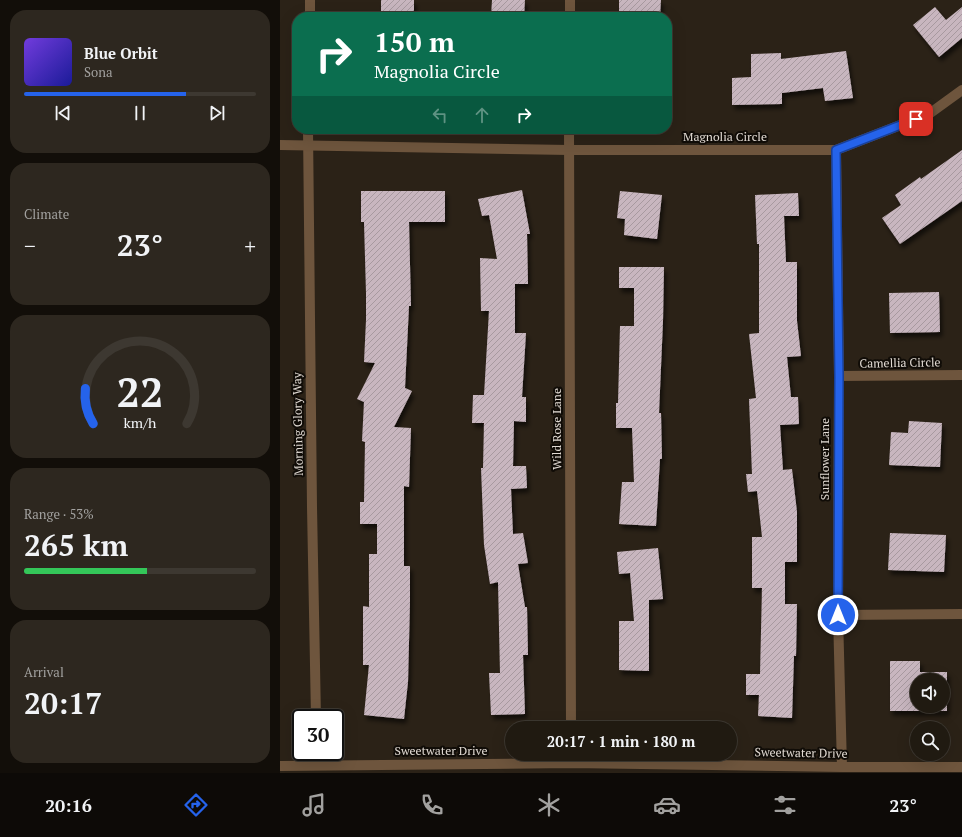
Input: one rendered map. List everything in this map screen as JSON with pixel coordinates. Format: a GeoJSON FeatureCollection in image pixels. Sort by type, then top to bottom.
{"type":"FeatureCollection","features":[{"type":"Feature","properties":{"kind":"street"},"geometry":{"type":"LineString","coordinates":[[310,0],[310,12]]}},
{"type":"Feature","properties":{"kind":"street"},"geometry":{"type":"LineString","coordinates":[[570,0],[570,12]]}},
{"type":"Feature","properties":{"kind":"street","name":"Magnolia Circle"},"geometry":{"type":"LineString","coordinates":[[280,145],[569,150],[836,150],[929,114],[962,90]]}},
{"type":"Feature","properties":{"kind":"street","name":"Morning Glory Way"},"geometry":{"type":"LineString","coordinates":[[308,134],[316,709]]}},
{"type":"Feature","properties":{"kind":"street","name":"Wild Rose Lane"},"geometry":{"type":"LineString","coordinates":[[569,134],[571,721]]}},
{"type":"Feature","properties":{"kind":"street","name":"Sunflower Lane"},"geometry":{"type":"LineString","coordinates":[[836,150],[839,376],[838,615],[842,767]]}},
{"type":"Feature","properties":{"kind":"street","name":"Camellia Circle"},"geometry":{"type":"LineString","coordinates":[[839,376],[962,375]]}},
{"type":"Feature","properties":{"kind":"street"},"geometry":{"type":"LineString","coordinates":[[838,615],[962,614]]}},
{"type":"Feature","properties":{"kind":"street","name":"Sweetwater Drive"},"geometry":{"type":"LineString","coordinates":[[280,766],[505,760]]}},
{"type":"Feature","properties":{"kind":"street"},"geometry":{"type":"LineString","coordinates":[[318,761],[318,765]]}},
{"type":"Feature","properties":{"kind":"street","name":"Sweetwater Drive"},"geometry":{"type":"LineString","coordinates":[[661,761],[842,767],[962,767]]}},
{"type":"Feature","properties":{"kind":"building"},"geometry":{"type":"Polygon","coordinates":[[[381,0],[414,0],[414,12],[381,12],[381,0]]]}},
{"type":"Feature","properties":{"kind":"building"},"geometry":{"type":"Polygon","coordinates":[[[492,0],[525,0],[524,12],[491,12],[492,0]]]}},
{"type":"Feature","properties":{"kind":"building"},"geometry":{"type":"Polygon","coordinates":[[[619,0],[661,0],[660,12],[619,12],[619,0]]]}},
{"type":"Feature","properties":{"kind":"building"},"geometry":{"type":"Polygon","coordinates":[[[935,7],[946,20],[962,7],[962,38],[939,57],[913,25],[935,7]]]}},
{"type":"Feature","properties":{"kind":"building"},"geometry":{"type":"Polygon","coordinates":[[[846,51],[853,98],[825,101],[823,88],[782,93],[782,104],[732,105],[732,78],[751,77],[751,54],[781,53],[781,59],[846,51]]]}},
{"type":"Feature","properties":{"kind":"building"},"geometry":{"type":"Polygon","coordinates":[[[962,150],[962,201],[900,244],[882,218],[901,205],[895,195],[920,177],[921,179],[962,150]]]}},
{"type":"Feature","properties":{"kind":"building"},"geometry":{"type":"Polygon","coordinates":[[[522,190],[530,234],[527,234],[528,284],[515,284],[515,333],[526,333],[522,397],[526,397],[526,422],[514,421],[513,466],[526,466],[527,488],[511,489],[513,534],[523,533],[528,563],[518,564],[525,607],[527,607],[528,655],[523,655],[525,714],[491,715],[489,673],[500,673],[498,582],[490,584],[484,545],[481,468],[483,468],[484,423],[472,423],[473,395],[484,395],[489,311],[481,311],[480,258],[497,259],[489,215],[482,216],[478,199],[522,190]]]}},
{"type":"Feature","properties":{"kind":"building"},"geometry":{"type":"Polygon","coordinates":[[[361,191],[445,191],[445,222],[409,222],[411,306],[409,306],[405,388],[412,391],[394,427],[411,428],[409,487],[404,486],[404,566],[410,566],[410,602],[408,682],[404,719],[364,715],[369,665],[363,665],[363,606],[369,607],[369,554],[377,554],[377,524],[360,524],[360,502],[364,502],[365,442],[362,441],[364,402],[357,399],[375,363],[364,362],[366,293],[364,222],[361,222],[361,191]]]}},
{"type":"Feature","properties":{"kind":"building"},"geometry":{"type":"Polygon","coordinates":[[[620,191],[662,195],[657,239],[624,235],[625,219],[617,218],[620,191]]]}},
{"type":"Feature","properties":{"kind":"building"},"geometry":{"type":"Polygon","coordinates":[[[798,193],[799,216],[784,216],[786,262],[797,262],[797,321],[801,356],[787,357],[791,397],[798,397],[799,424],[780,425],[783,470],[792,469],[797,512],[797,562],[785,562],[785,604],[797,604],[796,656],[794,656],[792,718],[758,716],[759,695],[746,695],[746,674],[760,674],[762,588],[752,588],[752,537],[762,537],[757,491],[748,492],[746,474],[752,474],[749,399],[756,398],[749,334],[759,333],[759,244],[757,244],[755,195],[798,193]]]}},
{"type":"Feature","properties":{"kind":"building"},"geometry":{"type":"Polygon","coordinates":[[[619,267],[664,267],[659,413],[661,413],[662,459],[660,459],[656,526],[619,524],[622,482],[634,482],[632,428],[616,428],[616,403],[618,403],[620,326],[634,326],[634,288],[619,288],[619,267]]]}},
{"type":"Feature","properties":{"kind":"building"},"geometry":{"type":"Polygon","coordinates":[[[939,292],[940,332],[890,333],[889,293],[939,292]]]}},
{"type":"Feature","properties":{"kind":"building"},"geometry":{"type":"Polygon","coordinates":[[[909,421],[942,423],[940,467],[889,465],[891,432],[908,433],[909,421]]]}},
{"type":"Feature","properties":{"kind":"building"},"geometry":{"type":"Polygon","coordinates":[[[890,533],[946,535],[944,572],[888,570],[890,533]]]}},
{"type":"Feature","properties":{"kind":"building"},"geometry":{"type":"Polygon","coordinates":[[[658,548],[663,599],[649,600],[649,671],[619,670],[619,621],[634,621],[630,573],[619,574],[617,552],[658,548]]]}},
{"type":"Feature","properties":{"kind":"building"},"geometry":{"type":"Polygon","coordinates":[[[890,661],[920,661],[920,672],[947,672],[910,673],[910,711],[890,711],[890,661]]]}},
{"type":"Feature","properties":{"kind":"route"},"geometry":{"type":"LineString","coordinates":[[838,615],[839,376],[836,150],[916,119]]}}]}
